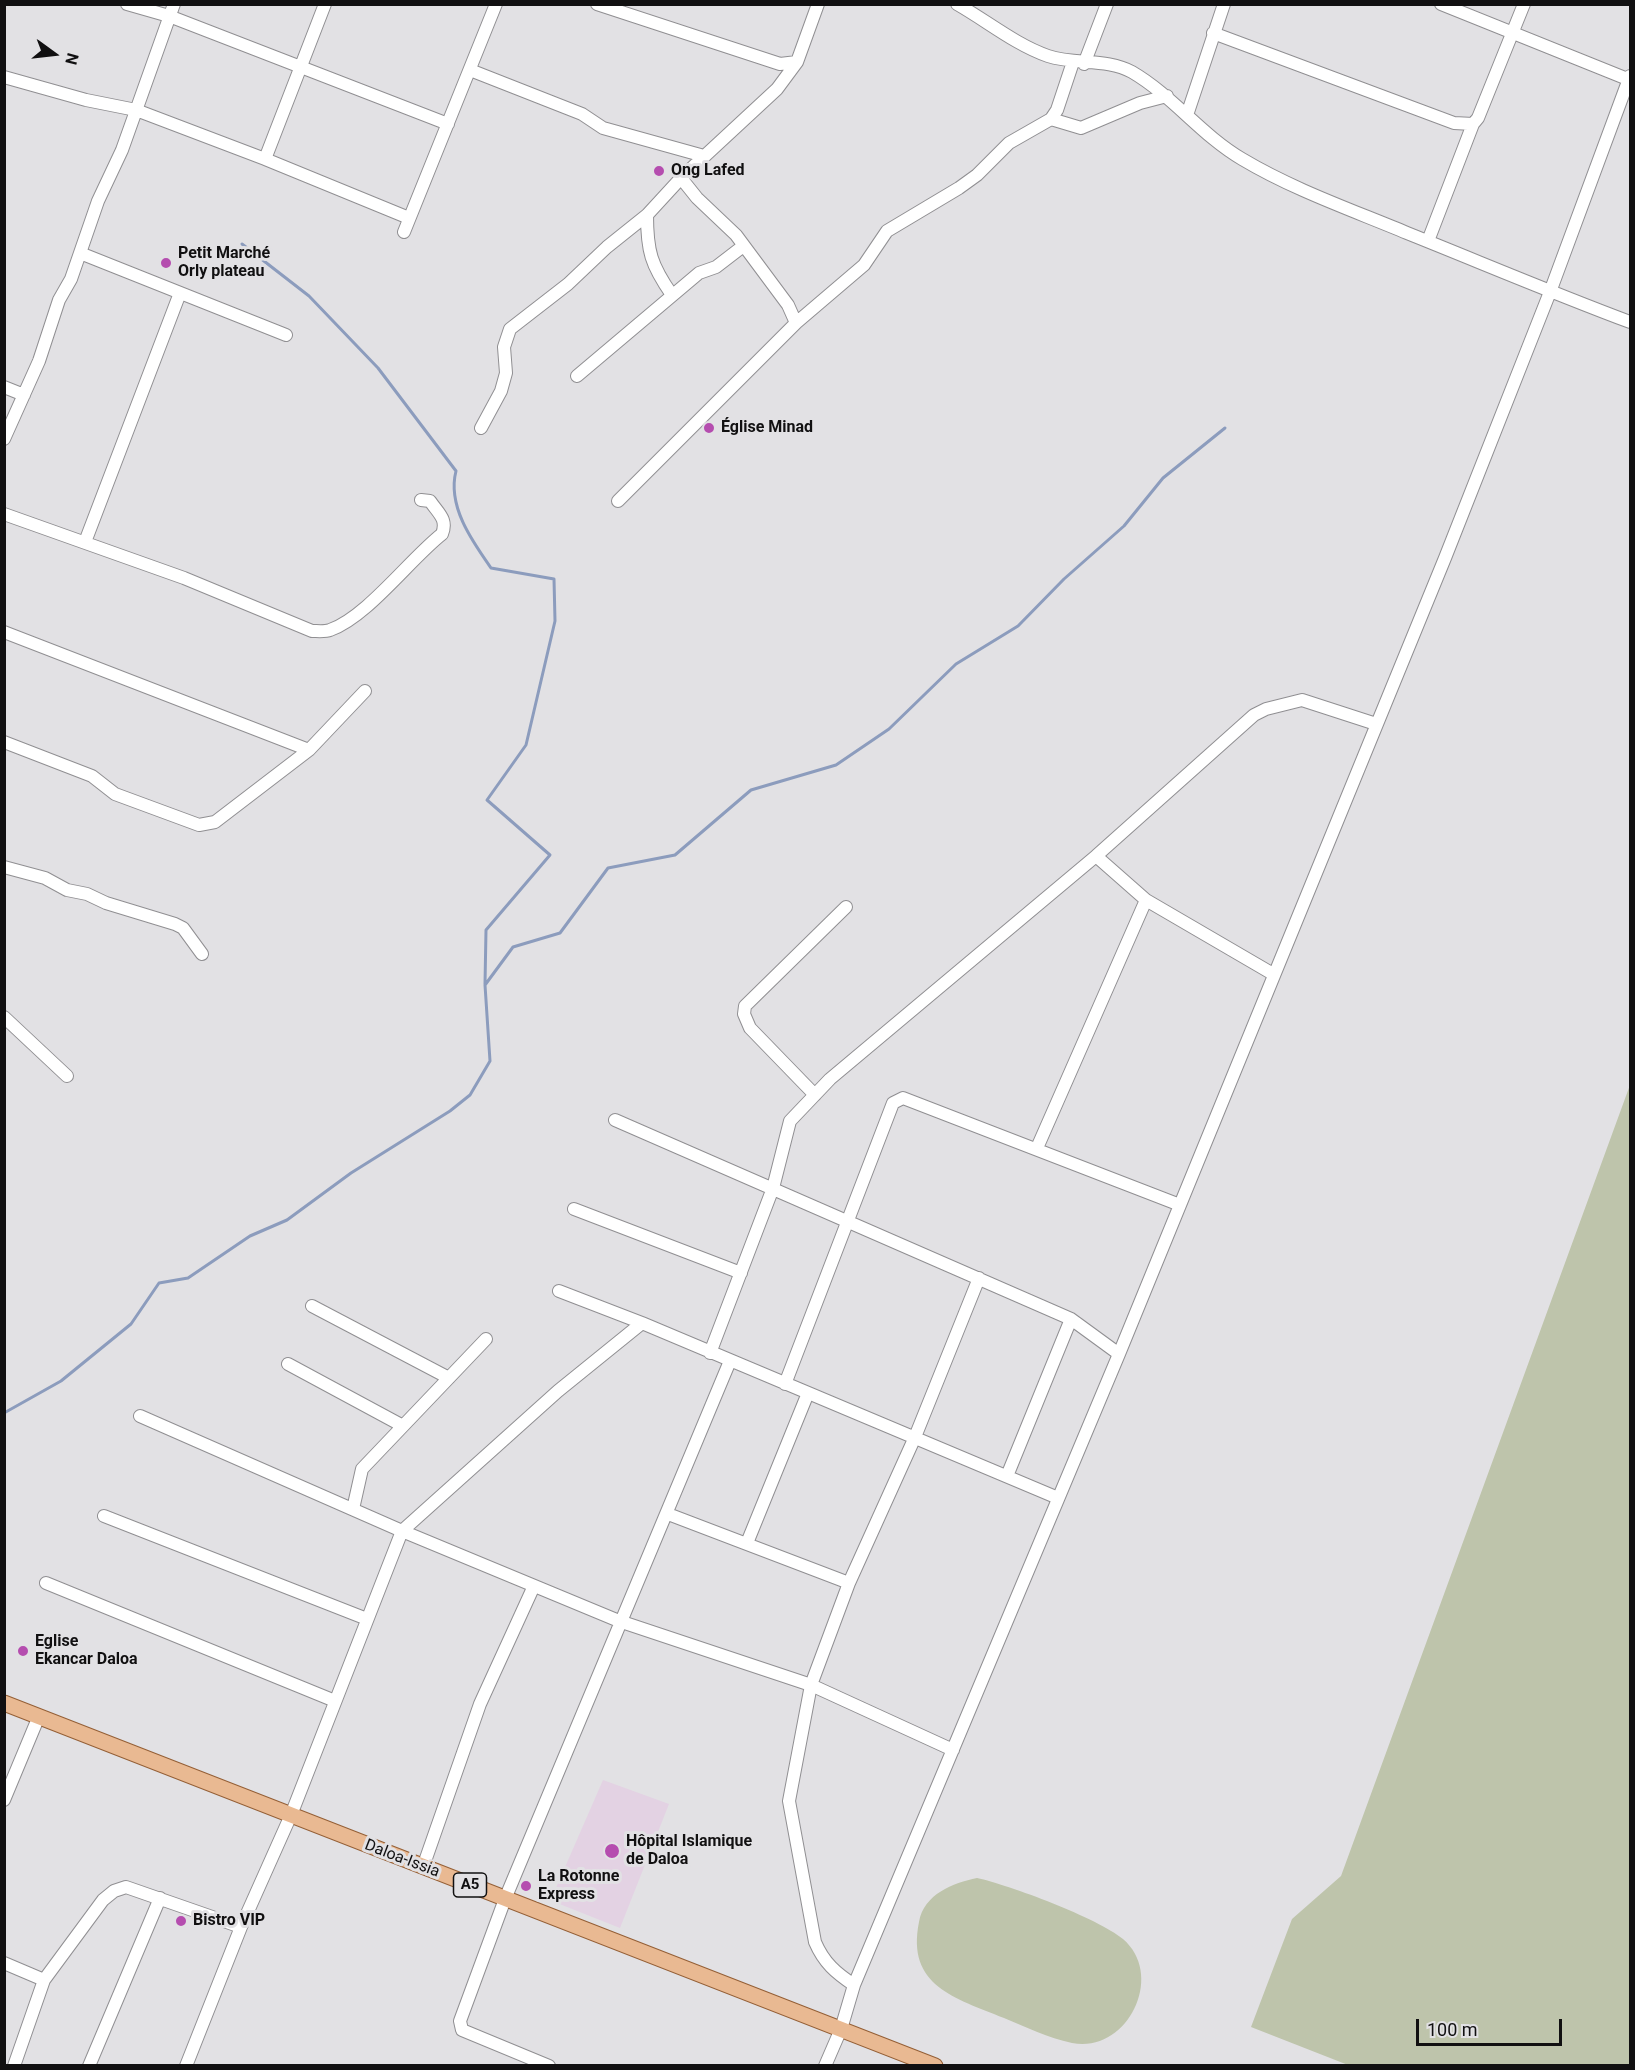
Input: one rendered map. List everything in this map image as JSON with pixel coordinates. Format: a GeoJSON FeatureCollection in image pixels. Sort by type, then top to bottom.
{"type":"FeatureCollection","features":[{"type":"Feature","properties":{"kind":"main road","name":"Daloa-Issia"},"geometry":{"type":"LineString","coordinates":[[4,1703],[935,2066]]}},
{"type":"Feature","properties":{"kind":"street"},"geometry":{"type":"LineString","coordinates":[[127,4],[171,10],[301,67],[448,124]]}},
{"type":"Feature","properties":{"kind":"street"},"geometry":{"type":"LineString","coordinates":[[265,159],[325,4]]}},
{"type":"Feature","properties":{"kind":"street"},"geometry":{"type":"LineString","coordinates":[[404,232],[496,4]]}},
{"type":"Feature","properties":{"kind":"street"},"geometry":{"type":"LineString","coordinates":[[597,4],[780,64],[797,62]]}},
{"type":"Feature","properties":{"kind":"street"},"geometry":{"type":"LineString","coordinates":[[481,428],[501,390],[507,373],[504,347],[510,330],[568,284],[607,247],[647,215],[681,178],[777,89],[797,62],[818,4]]}},
{"type":"Feature","properties":{"kind":"street"},"geometry":{"type":"LineString","coordinates":[[957,4],[1046,55],[1078,63],[1114,65],[1131,71],[1167,96],[1204,132],[1231,152],[1285,182],[1550,292],[1630,322]]}},
{"type":"Feature","properties":{"kind":"street"},"geometry":{"type":"LineString","coordinates":[[618,501],[796,323],[864,265],[882,238],[896,224],[958,188],[977,174],[1009,143],[1051,119],[1107,4]]}},
{"type":"Feature","properties":{"kind":"street"},"geometry":{"type":"LineString","coordinates":[[1187,115],[1224,4]]}},
{"type":"Feature","properties":{"kind":"street"},"geometry":{"type":"LineString","coordinates":[[825,2066],[841,2029],[854,1985],[1119,1354],[1376,724],[1550,292],[1630,79],[1442,4]]}},
{"type":"Feature","properties":{"kind":"street"},"geometry":{"type":"LineString","coordinates":[[1428,241],[1473,124],[1478,118],[1510,33],[1524,4]]}},
{"type":"Feature","properties":{"kind":"street"},"geometry":{"type":"LineString","coordinates":[[4,439],[80,254],[98,201],[122,150],[171,10]]}},
{"type":"Feature","properties":{"kind":"street"},"geometry":{"type":"LineString","coordinates":[[1213,33],[1454,123],[1473,124]]}},
{"type":"Feature","properties":{"kind":"street"},"geometry":{"type":"LineString","coordinates":[[470,70],[582,114],[603,128],[705,156]]}},
{"type":"Feature","properties":{"kind":"street"},"geometry":{"type":"LineString","coordinates":[[4,76],[86,100],[136,110],[265,159],[409,218]]}},
{"type":"Feature","properties":{"kind":"street"},"geometry":{"type":"LineString","coordinates":[[1051,119],[1081,128],[1140,103],[1167,96]]}},
{"type":"Feature","properties":{"kind":"street"},"geometry":{"type":"LineString","coordinates":[[681,178],[697,198],[727,224],[742,247],[788,305],[796,323]]}},
{"type":"Feature","properties":{"kind":"street"},"geometry":{"type":"LineString","coordinates":[[647,215],[647,245],[654,269],[672,295]]}},
{"type":"Feature","properties":{"kind":"street"},"geometry":{"type":"LineString","coordinates":[[577,376],[699,273],[716,267],[742,247]]}},
{"type":"Feature","properties":{"kind":"street"},"geometry":{"type":"LineString","coordinates":[[80,254],[285,335]]}},
{"type":"Feature","properties":{"kind":"street"},"geometry":{"type":"LineString","coordinates":[[85,542],[180,293]]}},
{"type":"Feature","properties":{"kind":"street"},"geometry":{"type":"LineString","coordinates":[[4,387],[24,395]]}},
{"type":"Feature","properties":{"kind":"street"},"geometry":{"type":"LineString","coordinates":[[4,513],[184,578],[312,631],[329,630],[365,606],[442,534],[445,525],[442,515],[430,501],[421,500]]}},
{"type":"Feature","properties":{"kind":"street"},"geometry":{"type":"LineString","coordinates":[[4,633],[309,750]]}},
{"type":"Feature","properties":{"kind":"street"},"geometry":{"type":"LineString","coordinates":[[4,742],[92,776],[115,794],[199,825],[215,822],[309,750],[364,691]]}},
{"type":"Feature","properties":{"kind":"street"},"geometry":{"type":"LineString","coordinates":[[710,1353],[773,1188],[790,1121],[830,1079],[1096,856],[1254,716],[1266,709],[1302,700],[1376,724]]}},
{"type":"Feature","properties":{"kind":"street"},"geometry":{"type":"LineString","coordinates":[[1096,856],[1146,900],[1274,974]]}},
{"type":"Feature","properties":{"kind":"street"},"geometry":{"type":"LineString","coordinates":[[4,867],[45,878],[67,890],[87,894],[106,903],[175,924],[183,928],[202,954]]}},
{"type":"Feature","properties":{"kind":"street"},"geometry":{"type":"LineString","coordinates":[[1037,1148],[1146,900]]}},
{"type":"Feature","properties":{"kind":"street"},"geometry":{"type":"LineString","coordinates":[[815,1095],[750,1028],[744,1014],[745,1006],[846,907]]}},
{"type":"Feature","properties":{"kind":"street"},"geometry":{"type":"LineString","coordinates":[[4,1017],[67,1076]]}},
{"type":"Feature","properties":{"kind":"street"},"geometry":{"type":"LineString","coordinates":[[785,1384],[893,1103],[903,1098],[1037,1148],[1179,1205]]}},
{"type":"Feature","properties":{"kind":"street"},"geometry":{"type":"LineString","coordinates":[[615,1120],[849,1220],[1071,1319],[1119,1354]]}},
{"type":"Feature","properties":{"kind":"street"},"geometry":{"type":"LineString","coordinates":[[574,1209],[741,1273]]}},
{"type":"Feature","properties":{"kind":"street"},"geometry":{"type":"LineString","coordinates":[[854,1985],[832,1970],[821,1958],[815,1942],[789,1801],[811,1685],[849,1583],[915,1437],[979,1278]]}},
{"type":"Feature","properties":{"kind":"street"},"geometry":{"type":"LineString","coordinates":[[559,1291],[642,1323],[1058,1498]]}},
{"type":"Feature","properties":{"kind":"street"},"geometry":{"type":"LineString","coordinates":[[312,1306],[449,1378]]}},
{"type":"Feature","properties":{"kind":"street"},"geometry":{"type":"LineString","coordinates":[[1007,1476],[1071,1319]]}},
{"type":"Feature","properties":{"kind":"street"},"geometry":{"type":"LineString","coordinates":[[186,2066],[241,1927],[291,1815],[402,1531],[558,1391],[642,1323]]}},
{"type":"Feature","properties":{"kind":"street"},"geometry":{"type":"LineString","coordinates":[[353,1509],[362,1468],[486,1339]]}},
{"type":"Feature","properties":{"kind":"street"},"geometry":{"type":"LineString","coordinates":[[549,2066],[462,2030],[460,2021],[505,1899],[619,1621],[668,1514],[730,1361]]}},
{"type":"Feature","properties":{"kind":"street"},"geometry":{"type":"LineString","coordinates":[[288,1364],[404,1426]]}},
{"type":"Feature","properties":{"kind":"street"},"geometry":{"type":"LineString","coordinates":[[747,1543],[808,1393]]}},
{"type":"Feature","properties":{"kind":"street"},"geometry":{"type":"LineString","coordinates":[[140,1416],[533,1587],[619,1621],[811,1685],[953,1750]]}},
{"type":"Feature","properties":{"kind":"street"},"geometry":{"type":"LineString","coordinates":[[668,1514],[849,1583]]}},
{"type":"Feature","properties":{"kind":"street"},"geometry":{"type":"LineString","coordinates":[[104,1516],[367,1619]]}},
{"type":"Feature","properties":{"kind":"street"},"geometry":{"type":"LineString","coordinates":[[46,1583],[335,1701]]}},
{"type":"Feature","properties":{"kind":"street"},"geometry":{"type":"LineString","coordinates":[[423,1867],[480,1704],[533,1587]]}},
{"type":"Feature","properties":{"kind":"street"},"geometry":{"type":"LineString","coordinates":[[4,1800],[39,1716]]}},
{"type":"Feature","properties":{"kind":"street"},"geometry":{"type":"LineString","coordinates":[[14,2066],[44,1980],[103,1900],[114,1891],[126,1887],[241,1927]]}},
{"type":"Feature","properties":{"kind":"street"},"geometry":{"type":"LineString","coordinates":[[89,2066],[160,1898]]}},
{"type":"Feature","properties":{"kind":"street"},"geometry":{"type":"LineString","coordinates":[[4,1963],[44,1980]]}},
{"type":"Feature","properties":{"kind":"shaded area","name":"Hôpital Islamique de Daloa"},"geometry":{"type":"Polygon","coordinates":[[[603,1780],[669,1804],[620,1928],[557,1903],[552,1897],[603,1780]]]}},
{"type":"Feature","properties":{"kind":"green space"},"geometry":{"type":"Polygon","coordinates":[[[1630,1085],[1630,2065],[1348,2065],[1251,2027],[1292,1919],[1341,1876],[1630,1085]]]}},
{"type":"Feature","properties":{"kind":"green space"},"geometry":{"type":"Polygon","coordinates":[[[977,1878],[1053,1903],[1094,1922],[1123,1939],[1135,1955],[1141,1972],[1140,1991],[1134,2009],[1124,2025],[1109,2037],[1092,2043],[1063,2041],[968,2004],[952,1996],[927,1975],[920,1961],[917,1944],[922,1912],[933,1897],[941,1891],[977,1878]]]}},
{"type":"Feature","properties":{"kind":"waterway"},"geometry":{"type":"LineString","coordinates":[[242,244],[309,296],[378,368],[456,471],[454,484],[458,510],[469,535],[491,568],[554,579],[555,621],[526,745],[487,800],[550,855],[486,930],[485,984]]}},
{"type":"Feature","properties":{"kind":"waterway"},"geometry":{"type":"LineString","coordinates":[[4,1413],[61,1381],[131,1324],[159,1283],[188,1278],[250,1236],[287,1220],[351,1173],[450,1111],[470,1095],[490,1061],[485,985],[513,947],[560,933],[608,868],[675,855],[751,790],[836,765],[889,729],[956,664],[1018,626],[1064,579],[1124,526],[1163,478],[1225,428]]}},
{"type":"Feature","properties":{"kind":"place","name":"Ong Lafed"},"geometry":{"type":"Point","coordinates":[659,171]}},
{"type":"Feature","properties":{"kind":"place","name":"Petit Marché Orly plateau"},"geometry":{"type":"Point","coordinates":[166,263]}},
{"type":"Feature","properties":{"kind":"place","name":"Église Minad"},"geometry":{"type":"Point","coordinates":[709,428]}},
{"type":"Feature","properties":{"kind":"place","name":"Eglise Ekancar Daloa"},"geometry":{"type":"Point","coordinates":[23,1651]}},
{"type":"Feature","properties":{"kind":"place","name":"Hôpital Islamique de Daloa"},"geometry":{"type":"Point","coordinates":[612,1851]}},
{"type":"Feature","properties":{"kind":"place","name":"La Rotonne Express"},"geometry":{"type":"Point","coordinates":[526,1886]}},
{"type":"Feature","properties":{"kind":"place","name":"Bistro VIP"},"geometry":{"type":"Point","coordinates":[181,1921]}}]}
